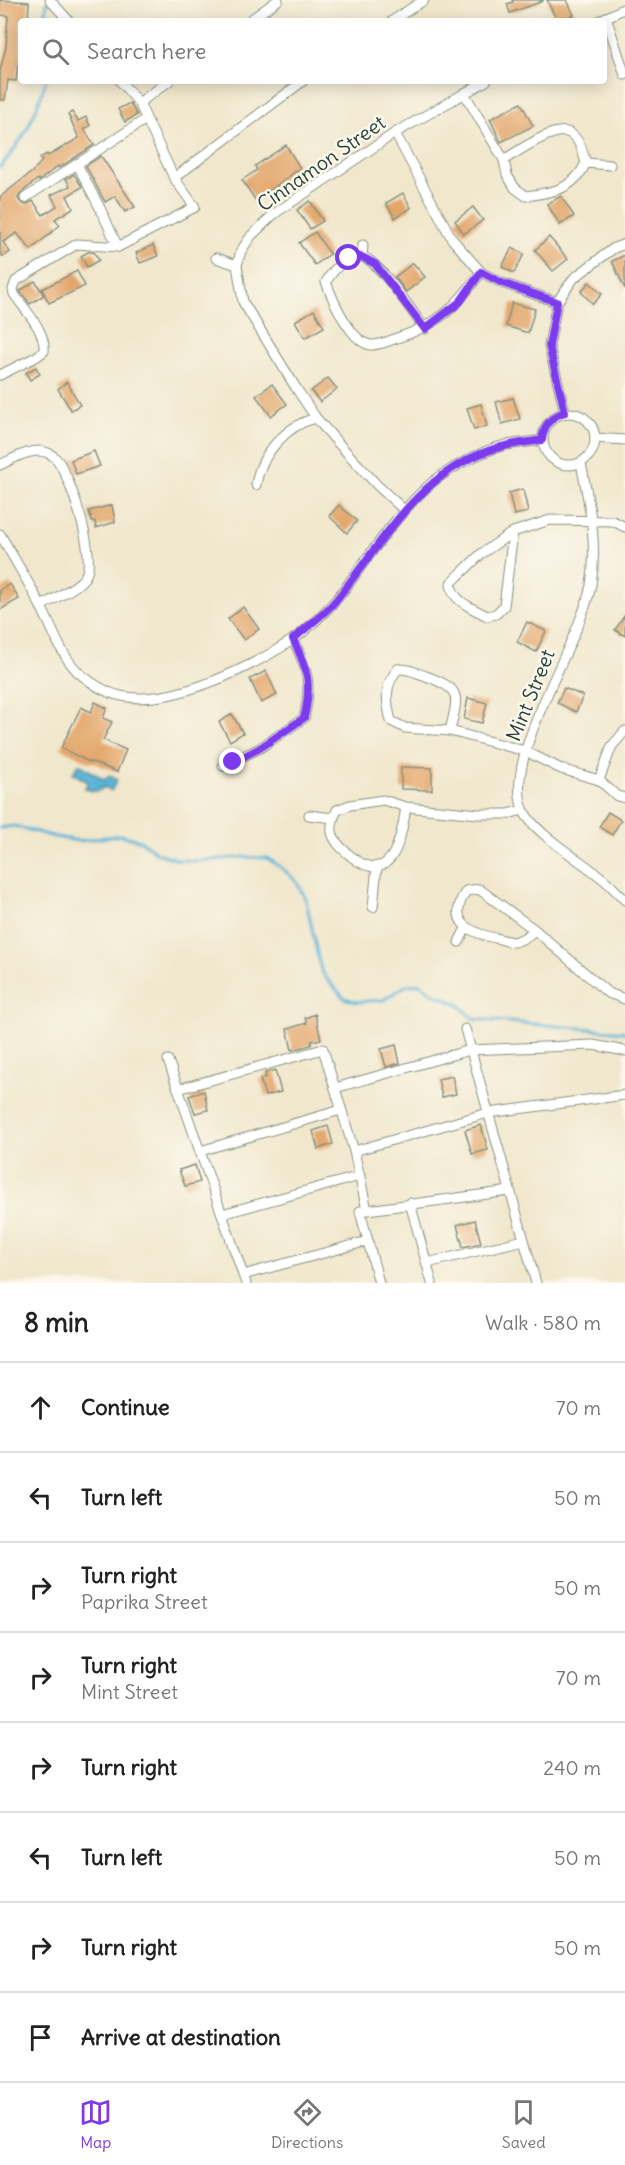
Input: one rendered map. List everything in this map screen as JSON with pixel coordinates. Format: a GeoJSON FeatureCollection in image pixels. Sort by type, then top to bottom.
{"type":"FeatureCollection","features":[{"type":"Feature","properties":{"kind":"street"},"geometry":{"type":"LineString","coordinates":[[51,0],[66,18]]}},
{"type":"Feature","properties":{"kind":"street"},"geometry":{"type":"LineString","coordinates":[[253,18],[278,0]]}},
{"type":"Feature","properties":{"kind":"street"},"geometry":{"type":"LineString","coordinates":[[397,18],[424,0]]}},
{"type":"Feature","properties":{"kind":"street"},"geometry":{"type":"LineString","coordinates":[[604,18],[625,8]]}},
{"type":"Feature","properties":{"kind":"street"},"geometry":{"type":"LineString","coordinates":[[607,31],[625,75]]}},
{"type":"Feature","properties":{"kind":"street"},"geometry":{"type":"LineString","coordinates":[[0,375],[36,357],[44,351],[45,347],[38,327],[14,294],[16,281],[77,244],[117,247],[195,207],[174,178],[139,103],[123,84]]}},
{"type":"Feature","properties":{"kind":"street"},"geometry":{"type":"LineString","coordinates":[[139,103],[165,84]]}},
{"type":"Feature","properties":{"kind":"street"},"geometry":{"type":"LineString","coordinates":[[174,178],[299,84]]}},
{"type":"Feature","properties":{"kind":"street","name":"Cinnamon Street"},"geometry":{"type":"LineString","coordinates":[[237,265],[251,236],[274,214],[394,133],[480,84]]}},
{"type":"Feature","properties":{"kind":"street"},"geometry":{"type":"LineString","coordinates":[[464,93],[504,160],[507,175],[515,188],[526,196],[559,190],[573,182],[586,163],[579,143],[572,134],[564,131],[552,133],[504,160]]}},
{"type":"Feature","properties":{"kind":"street"},"geometry":{"type":"LineString","coordinates":[[25,198],[146,119]]}},
{"type":"Feature","properties":{"kind":"street"},"geometry":{"type":"LineString","coordinates":[[394,133],[452,239],[481,272],[502,283],[557,302]]}},
{"type":"Feature","properties":{"kind":"street"},"geometry":{"type":"LineString","coordinates":[[586,163],[610,165]]}},
{"type":"Feature","properties":{"kind":"street"},"geometry":{"type":"LineString","coordinates":[[77,164],[117,247]]}},
{"type":"Feature","properties":{"kind":"street"},"geometry":{"type":"LineString","coordinates":[[565,412],[549,346],[557,302],[574,278],[614,248],[625,244]]}},
{"type":"Feature","properties":{"kind":"street"},"geometry":{"type":"LineString","coordinates":[[362,257],[363,245]]}},
{"type":"Feature","properties":{"kind":"street"},"geometry":{"type":"LineString","coordinates":[[425,329],[375,264],[362,257],[349,258],[333,271],[326,282],[335,306],[351,329],[361,340],[370,345],[425,329],[460,302],[481,272]]}},
{"type":"Feature","properties":{"kind":"street"},"geometry":{"type":"LineString","coordinates":[[216,258],[237,265],[243,302],[316,418],[377,485],[405,511]]}},
{"type":"Feature","properties":{"kind":"street"},"geometry":{"type":"LineString","coordinates":[[565,412],[579,414],[586,418],[594,431],[595,438],[591,452],[581,462],[564,465],[556,462],[544,449],[542,440],[546,425],[551,419],[565,412]]}},
{"type":"Feature","properties":{"kind":"street"},"geometry":{"type":"LineString","coordinates":[[256,485],[261,466],[283,436],[304,421],[316,418]]}},
{"type":"Feature","properties":{"kind":"street"},"geometry":{"type":"LineString","coordinates":[[595,438],[625,440]]}},
{"type":"Feature","properties":{"kind":"street"},"geometry":{"type":"LineString","coordinates":[[0,534],[41,606],[68,661],[93,685],[117,695],[141,698],[177,693],[227,675],[293,639],[335,601],[405,511],[427,487],[445,474],[486,451],[505,445],[542,440]]}},
{"type":"Feature","properties":{"kind":"street"},"geometry":{"type":"LineString","coordinates":[[0,465],[27,452],[45,451],[58,459],[72,490],[81,519],[88,545],[86,576],[79,583],[41,606]]}},
{"type":"Feature","properties":{"kind":"street","name":"Mint Street"},"geometry":{"type":"LineString","coordinates":[[523,810],[519,787],[525,751],[579,624],[591,586],[594,560],[593,522],[581,462]]}},
{"type":"Feature","properties":{"kind":"street"},"geometry":{"type":"LineString","coordinates":[[513,532],[504,606],[496,614],[488,616],[448,593],[451,584],[481,555],[513,532],[550,520],[613,521],[625,527]]}},
{"type":"Feature","properties":{"kind":"street"},"geometry":{"type":"LineString","coordinates":[[223,766],[260,748],[304,718],[308,704],[308,680],[306,666],[293,639]]}},
{"type":"Feature","properties":{"kind":"street"},"geometry":{"type":"LineString","coordinates":[[450,731],[457,703],[454,691],[446,684],[396,665],[389,679],[386,703],[391,721],[405,728],[450,731],[525,751],[561,769],[599,780],[617,796],[625,798]]}},
{"type":"Feature","properties":{"kind":"street"},"geometry":{"type":"LineString","coordinates":[[304,718],[314,725]]}},
{"type":"Feature","properties":{"kind":"street"},"geometry":{"type":"LineString","coordinates":[[599,780],[612,746],[625,731]]}},
{"type":"Feature","properties":{"kind":"street"},"geometry":{"type":"LineString","coordinates":[[406,807],[398,848],[389,860],[377,866],[369,867],[356,860],[341,848],[332,833],[333,818],[337,810],[350,805],[383,800],[406,807],[479,814],[508,814],[523,810],[539,830],[599,875],[625,900]]}},
{"type":"Feature","properties":{"kind":"street"},"geometry":{"type":"LineString","coordinates":[[309,815],[333,818]]}},
{"type":"Feature","properties":{"kind":"street"},"geometry":{"type":"LineString","coordinates":[[373,907],[377,866]]}},
{"type":"Feature","properties":{"kind":"street"},"geometry":{"type":"LineString","coordinates":[[535,930],[525,938],[513,942],[475,934],[466,928],[460,919],[459,901],[466,891],[479,889],[535,930],[608,993],[625,999]]}},
{"type":"Feature","properties":{"kind":"street"},"geometry":{"type":"LineString","coordinates":[[459,942],[466,928]]}},
{"type":"Feature","properties":{"kind":"street"},"geometry":{"type":"LineString","coordinates":[[465,1029],[536,1283]]}},
{"type":"Feature","properties":{"kind":"street"},"geometry":{"type":"LineString","coordinates":[[335,1088],[470,1050],[592,1045],[625,1051]]}},
{"type":"Feature","properties":{"kind":"street"},"geometry":{"type":"LineString","coordinates":[[177,1089],[323,1049],[354,1151],[367,1210]]}},
{"type":"Feature","properties":{"kind":"street"},"geometry":{"type":"LineString","coordinates":[[168,1060],[245,1279],[368,1241]]}},
{"type":"Feature","properties":{"kind":"street"},"geometry":{"type":"LineString","coordinates":[[354,1151],[488,1113],[625,1095]]}},
{"type":"Feature","properties":{"kind":"street"},"geometry":{"type":"LineString","coordinates":[[200,1151],[341,1110]]}},
{"type":"Feature","properties":{"kind":"street"},"geometry":{"type":"LineString","coordinates":[[222,1214],[360,1176]]}},
{"type":"Feature","properties":{"kind":"street"},"geometry":{"type":"LineString","coordinates":[[379,1283],[360,1211],[510,1191]]}},
{"type":"Feature","properties":{"kind":"street"},"geometry":{"type":"LineString","coordinates":[[410,1203],[432,1283]]}},
{"type":"Feature","properties":{"kind":"street"},"geometry":{"type":"LineString","coordinates":[[426,1263],[524,1240]]}},
{"type":"Feature","properties":{"kind":"water"},"geometry":{"type":"Polygon","coordinates":[[[79,764],[105,780],[109,775],[117,780],[111,791],[104,787],[95,791],[85,788],[88,782],[73,773],[79,764]]]}},
{"type":"Feature","properties":{"kind":"building"},"geometry":{"type":"Polygon","coordinates":[[[0,0],[29,2],[28,18],[18,18],[16,81],[8,80],[5,100],[0,100],[0,71],[6,47],[8,16],[0,15],[0,0]]]}},
{"type":"Feature","properties":{"kind":"building"},"geometry":{"type":"Polygon","coordinates":[[[512,0],[543,1],[510,13],[507,4],[513,2],[512,0]]]}},
{"type":"Feature","properties":{"kind":"building"},"geometry":{"type":"Polygon","coordinates":[[[547,0],[567,0],[574,15],[556,18],[547,0]]]}},
{"type":"Feature","properties":{"kind":"building"},"geometry":{"type":"Polygon","coordinates":[[[130,103],[137,115],[125,122],[118,109],[130,103]]]}},
{"type":"Feature","properties":{"kind":"building"},"geometry":{"type":"Polygon","coordinates":[[[521,103],[533,126],[501,142],[490,119],[521,103]]]}},
{"type":"Feature","properties":{"kind":"building"},"geometry":{"type":"Polygon","coordinates":[[[72,112],[78,121],[86,117],[90,126],[84,129],[94,145],[59,168],[58,166],[39,181],[38,179],[18,198],[25,205],[33,201],[43,215],[57,206],[51,195],[70,186],[66,179],[74,174],[82,187],[67,196],[73,208],[55,219],[60,225],[31,250],[17,233],[3,242],[10,252],[3,257],[0,252],[0,197],[32,172],[42,161],[40,158],[47,154],[48,156],[79,138],[68,114],[72,112]]]}},
{"type":"Feature","properties":{"kind":"building"},"geometry":{"type":"Polygon","coordinates":[[[286,145],[300,168],[256,201],[242,180],[257,170],[255,166],[286,145]]]}},
{"type":"Feature","properties":{"kind":"building"},"geometry":{"type":"Polygon","coordinates":[[[101,156],[135,207],[125,212],[115,196],[105,202],[86,166],[101,156]]]}},
{"type":"Feature","properties":{"kind":"building"},"geometry":{"type":"Polygon","coordinates":[[[403,193],[411,208],[395,218],[386,203],[403,193]]]}},
{"type":"Feature","properties":{"kind":"building"},"geometry":{"type":"Polygon","coordinates":[[[561,196],[574,216],[560,225],[547,204],[561,196]]]}},
{"type":"Feature","properties":{"kind":"building"},"geometry":{"type":"Polygon","coordinates":[[[310,201],[323,221],[310,229],[297,210],[310,201]]]}},
{"type":"Feature","properties":{"kind":"building"},"geometry":{"type":"Polygon","coordinates":[[[473,207],[483,220],[464,234],[455,221],[473,207]]]}},
{"type":"Feature","properties":{"kind":"building"},"geometry":{"type":"Polygon","coordinates":[[[315,232],[330,254],[315,265],[299,243],[315,232]]]}},
{"type":"Feature","properties":{"kind":"building"},"geometry":{"type":"Polygon","coordinates":[[[549,237],[568,259],[553,271],[535,250],[549,237]]]}},
{"type":"Feature","properties":{"kind":"building"},"geometry":{"type":"Polygon","coordinates":[[[153,245],[158,256],[140,263],[136,253],[153,245]]]}},
{"type":"Feature","properties":{"kind":"building"},"geometry":{"type":"Polygon","coordinates":[[[512,248],[524,254],[514,273],[502,267],[512,248]]]}},
{"type":"Feature","properties":{"kind":"building"},"geometry":{"type":"Polygon","coordinates":[[[94,252],[99,260],[87,267],[81,256],[94,252]]]}},
{"type":"Feature","properties":{"kind":"building"},"geometry":{"type":"Polygon","coordinates":[[[625,255],[625,289],[612,261],[625,255]]]}},
{"type":"Feature","properties":{"kind":"building"},"geometry":{"type":"Polygon","coordinates":[[[413,263],[425,277],[406,292],[395,277],[413,263]]]}},
{"type":"Feature","properties":{"kind":"building"},"geometry":{"type":"Polygon","coordinates":[[[77,271],[85,286],[49,303],[42,289],[77,271]]]}},
{"type":"Feature","properties":{"kind":"building"},"geometry":{"type":"Polygon","coordinates":[[[35,281],[44,295],[30,304],[20,291],[35,281]]]}},
{"type":"Feature","properties":{"kind":"building"},"geometry":{"type":"Polygon","coordinates":[[[589,282],[602,294],[593,304],[581,292],[589,282]]]}},
{"type":"Feature","properties":{"kind":"building"},"geometry":{"type":"Polygon","coordinates":[[[512,303],[535,309],[528,333],[506,326],[512,303]]]}},
{"type":"Feature","properties":{"kind":"building"},"geometry":{"type":"Polygon","coordinates":[[[314,310],[324,327],[305,338],[295,321],[314,310]]]}},
{"type":"Feature","properties":{"kind":"building"},"geometry":{"type":"Polygon","coordinates":[[[36,367],[40,374],[30,380],[26,373],[36,367]]]}},
{"type":"Feature","properties":{"kind":"building"},"geometry":{"type":"Polygon","coordinates":[[[328,378],[337,389],[320,402],[311,391],[328,378]]]}},
{"type":"Feature","properties":{"kind":"building"},"geometry":{"type":"Polygon","coordinates":[[[67,382],[80,405],[71,410],[58,389],[67,382]]]}},
{"type":"Feature","properties":{"kind":"building"},"geometry":{"type":"Polygon","coordinates":[[[272,384],[287,404],[271,416],[256,396],[272,384]]]}},
{"type":"Feature","properties":{"kind":"building"},"geometry":{"type":"Polygon","coordinates":[[[513,398],[520,419],[502,424],[496,402],[513,398]]]}},
{"type":"Feature","properties":{"kind":"building"},"geometry":{"type":"Polygon","coordinates":[[[481,404],[487,426],[474,430],[467,408],[481,404]]]}},
{"type":"Feature","properties":{"kind":"building"},"geometry":{"type":"Polygon","coordinates":[[[94,451],[100,466],[76,474],[71,460],[94,451]]]}},
{"type":"Feature","properties":{"kind":"building"},"geometry":{"type":"Polygon","coordinates":[[[523,489],[528,512],[514,515],[509,493],[523,489]]]}},
{"type":"Feature","properties":{"kind":"building"},"geometry":{"type":"Polygon","coordinates":[[[112,505],[115,522],[96,528],[89,511],[112,505]]]}},
{"type":"Feature","properties":{"kind":"building"},"geometry":{"type":"Polygon","coordinates":[[[339,505],[357,521],[347,533],[329,516],[339,505]]]}},
{"type":"Feature","properties":{"kind":"building"},"geometry":{"type":"Polygon","coordinates":[[[10,584],[19,599],[0,610],[0,590],[10,584]]]}},
{"type":"Feature","properties":{"kind":"building"},"geometry":{"type":"Polygon","coordinates":[[[243,607],[259,629],[244,640],[228,619],[243,607]]]}},
{"type":"Feature","properties":{"kind":"building"},"geometry":{"type":"Polygon","coordinates":[[[625,615],[625,636],[615,630],[625,615]]]}},
{"type":"Feature","properties":{"kind":"building"},"geometry":{"type":"Polygon","coordinates":[[[527,622],[546,631],[536,652],[517,642],[527,622]]]}},
{"type":"Feature","properties":{"kind":"building"},"geometry":{"type":"Polygon","coordinates":[[[266,671],[277,695],[261,703],[250,679],[266,671]]]}},
{"type":"Feature","properties":{"kind":"building"},"geometry":{"type":"Polygon","coordinates":[[[564,688],[583,696],[576,712],[557,703],[564,688]]]}},
{"type":"Feature","properties":{"kind":"building"},"geometry":{"type":"Polygon","coordinates":[[[468,698],[487,703],[482,723],[464,719],[468,698]]]}},
{"type":"Feature","properties":{"kind":"building"},"geometry":{"type":"Polygon","coordinates":[[[95,702],[107,708],[103,718],[112,722],[103,740],[126,750],[117,772],[91,763],[61,748],[81,707],[91,712],[95,702]]]}},
{"type":"Feature","properties":{"kind":"building"},"geometry":{"type":"Polygon","coordinates":[[[232,714],[243,733],[230,741],[219,722],[232,714]]]}},
{"type":"Feature","properties":{"kind":"building"},"geometry":{"type":"Polygon","coordinates":[[[401,767],[432,768],[432,790],[401,789],[401,767]]]}},
{"type":"Feature","properties":{"kind":"building"},"geometry":{"type":"Polygon","coordinates":[[[608,812],[621,820],[612,835],[599,827],[608,812]]]}},
{"type":"Feature","properties":{"kind":"building"},"geometry":{"type":"Polygon","coordinates":[[[315,1014],[321,1039],[312,1041],[311,1045],[292,1050],[287,1029],[307,1023],[305,1018],[315,1014]]]}},
{"type":"Feature","properties":{"kind":"building"},"geometry":{"type":"Polygon","coordinates":[[[396,1045],[400,1063],[386,1067],[381,1049],[396,1045]]]}},
{"type":"Feature","properties":{"kind":"building"},"geometry":{"type":"Polygon","coordinates":[[[275,1070],[281,1092],[265,1096],[260,1079],[266,1077],[265,1073],[275,1070]]]}},
{"type":"Feature","properties":{"kind":"building"},"geometry":{"type":"Polygon","coordinates":[[[452,1076],[456,1094],[442,1097],[438,1079],[452,1076]]]}},
{"type":"Feature","properties":{"kind":"building"},"geometry":{"type":"Polygon","coordinates":[[[204,1091],[208,1110],[195,1113],[189,1096],[204,1091]]]}},
{"type":"Feature","properties":{"kind":"building"},"geometry":{"type":"Polygon","coordinates":[[[481,1125],[488,1150],[472,1154],[465,1130],[481,1125]]]}},
{"type":"Feature","properties":{"kind":"building"},"geometry":{"type":"Polygon","coordinates":[[[328,1126],[333,1144],[318,1149],[313,1131],[328,1126]]]}},
{"type":"Feature","properties":{"kind":"building"},"geometry":{"type":"Polygon","coordinates":[[[195,1165],[200,1182],[185,1186],[179,1170],[195,1165]]]}},
{"type":"Feature","properties":{"kind":"building"},"geometry":{"type":"Polygon","coordinates":[[[475,1220],[481,1243],[463,1247],[457,1225],[475,1220]]]}},
{"type":"Feature","properties":{"kind":"waterway"},"geometry":{"type":"LineString","coordinates":[[45,18],[47,2]]}},
{"type":"Feature","properties":{"kind":"waterway"},"geometry":{"type":"LineString","coordinates":[[0,167],[28,127],[45,84]]}},
{"type":"Feature","properties":{"kind":"waterway"},"geometry":{"type":"LineString","coordinates":[[0,828],[14,826],[79,841],[121,835],[141,841],[157,853],[179,860],[267,858],[297,882],[306,900],[320,967],[325,977],[344,998],[357,1002],[383,1000],[407,985],[421,984],[431,992],[459,1005],[474,1019],[625,1032]]}},
{"type":"Feature","properties":{"kind":"route"},"geometry":{"type":"LineString","coordinates":[[233,762],[260,748],[297,725],[304,718],[308,704],[308,680],[306,666],[293,639],[335,601],[376,546],[427,487],[486,451],[505,445],[542,440],[546,425],[551,419],[565,412],[549,346],[557,302],[523,292],[481,272],[460,302],[425,329],[375,264],[362,257],[349,258]]}}]}
